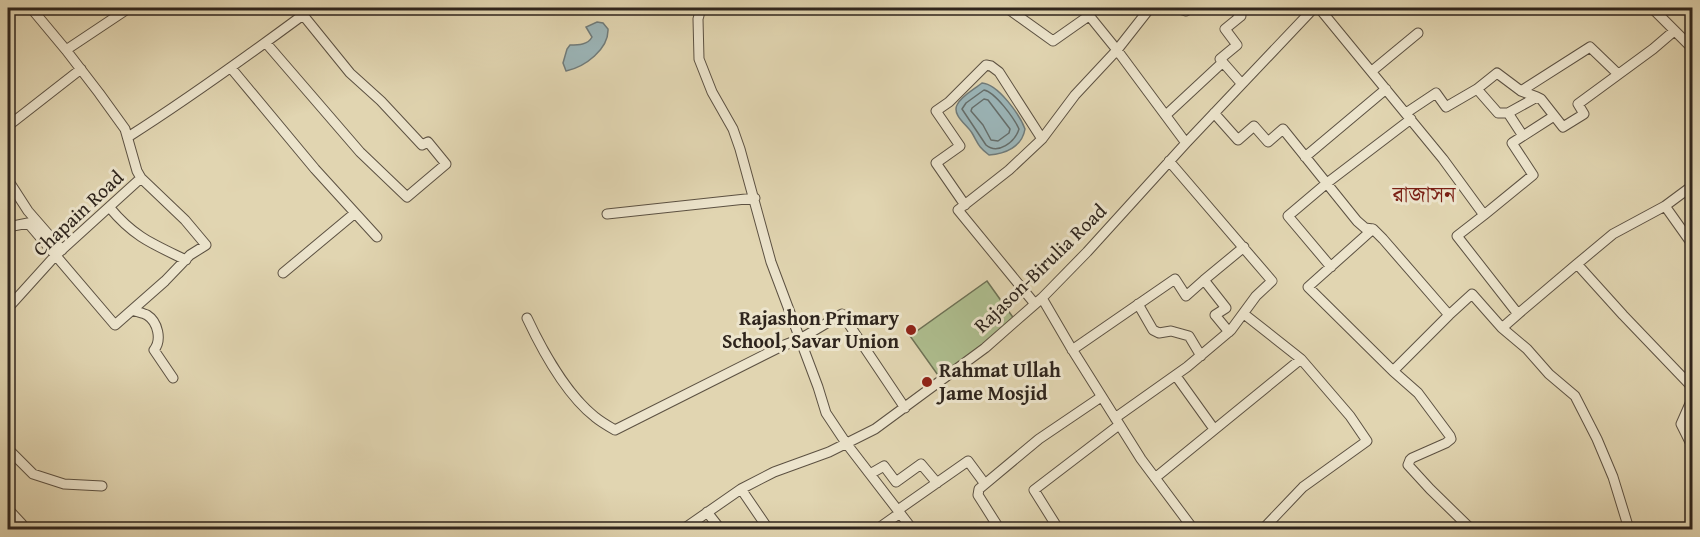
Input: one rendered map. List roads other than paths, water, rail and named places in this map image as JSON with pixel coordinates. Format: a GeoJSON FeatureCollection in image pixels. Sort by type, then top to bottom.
{"type":"FeatureCollection","features":[{"type":"Feature","properties":{"kind":"street","name":"Chapain Road"},"geometry":{"type":"LineString","coordinates":[[8,308],[58,253],[141,178],[125,129],[81,69],[31,8]]}},
{"type":"Feature","properties":{"kind":"street"},"geometry":{"type":"LineString","coordinates":[[66,50],[129,8]]}},
{"type":"Feature","properties":{"kind":"street"},"geometry":{"type":"LineString","coordinates":[[128,137],[231,68],[311,8]]}},
{"type":"Feature","properties":{"kind":"street"},"geometry":{"type":"LineString","coordinates":[[701,8],[698,19],[699,59],[712,92],[733,129],[771,262],[826,414],[913,530]]}},
{"type":"Feature","properties":{"kind":"street"},"geometry":{"type":"LineString","coordinates":[[1007,8],[1053,41],[1087,11],[1186,143]]}},
{"type":"Feature","properties":{"kind":"street"},"geometry":{"type":"LineString","coordinates":[[1150,8],[1118,50],[1075,95],[1042,139],[1010,170],[958,210],[1038,301],[1117,422],[1194,530]]}},
{"type":"Feature","properties":{"kind":"street"},"geometry":{"type":"LineString","coordinates":[[1177,8],[1186,10],[1190,8]]}},
{"type":"Feature","properties":{"kind":"street"},"geometry":{"type":"LineString","coordinates":[[1233,8],[1241,16],[1225,29],[1237,45],[1220,59],[1241,83]]}},
{"type":"Feature","properties":{"kind":"street","name":"Rajason-Birulia Road"},"geometry":{"type":"LineString","coordinates":[[682,530],[741,489],[774,472],[829,452],[875,429],[984,348],[1038,301],[1088,252],[1241,83],[1314,8]]}},
{"type":"Feature","properties":{"kind":"street"},"geometry":{"type":"LineString","coordinates":[[1319,8],[1443,159],[1484,215]]}},
{"type":"Feature","properties":{"kind":"street"},"geometry":{"type":"LineString","coordinates":[[1652,8],[1692,48]]}},
{"type":"Feature","properties":{"kind":"street"},"geometry":{"type":"LineString","coordinates":[[266,43],[360,152],[407,197],[446,164],[428,142],[422,145],[381,101],[350,73],[303,15]]}},
{"type":"Feature","properties":{"kind":"street"},"geometry":{"type":"LineString","coordinates":[[1331,267],[1288,216],[1436,93],[1446,107],[1477,89],[1497,73],[1521,91],[1541,99],[1563,127],[1584,114],[1578,104],[1653,49],[1674,30]]}},
{"type":"Feature","properties":{"kind":"street"},"geometry":{"type":"LineString","coordinates":[[1372,70],[1418,33]]}},
{"type":"Feature","properties":{"kind":"street"},"geometry":{"type":"LineString","coordinates":[[1521,91],[1590,47],[1618,75]]}},
{"type":"Feature","properties":{"kind":"street"},"geometry":{"type":"LineString","coordinates":[[1166,115],[1223,62]]}},
{"type":"Feature","properties":{"kind":"street"},"geometry":{"type":"LineString","coordinates":[[965,205],[936,163],[960,146],[936,111],[949,102],[986,65],[992,66],[999,72],[1042,139]]}},
{"type":"Feature","properties":{"kind":"street"},"geometry":{"type":"LineString","coordinates":[[231,68],[315,169],[377,237]]}},
{"type":"Feature","properties":{"kind":"street"},"geometry":{"type":"LineString","coordinates":[[8,126],[81,69]]}},
{"type":"Feature","properties":{"kind":"street"},"geometry":{"type":"LineString","coordinates":[[1305,157],[1386,89]]}},
{"type":"Feature","properties":{"kind":"street"},"geometry":{"type":"LineString","coordinates":[[1477,89],[1498,113],[1508,113],[1537,97]]}},
{"type":"Feature","properties":{"kind":"street"},"geometry":{"type":"LineString","coordinates":[[1214,113],[1238,140],[1254,126],[1268,142],[1283,129],[1357,221],[1365,228],[1373,229],[1383,239],[1449,315]]}},
{"type":"Feature","properties":{"kind":"street"},"geometry":{"type":"LineString","coordinates":[[1508,113],[1523,136]]}},
{"type":"Feature","properties":{"kind":"street"},"geometry":{"type":"LineString","coordinates":[[1518,314],[1457,236],[1533,175],[1512,144],[1554,116]]}},
{"type":"Feature","properties":{"kind":"street"},"geometry":{"type":"LineString","coordinates":[[1059,530],[1034,490],[1229,332],[1256,296],[1272,281],[1169,161]]}},
{"type":"Feature","properties":{"kind":"street"},"geometry":{"type":"LineString","coordinates":[[8,180],[58,253],[115,325],[186,260],[206,245],[185,220],[141,178]]}},
{"type":"Feature","properties":{"kind":"street"},"geometry":{"type":"LineString","coordinates":[[1502,328],[1613,234],[1665,206],[1692,186]]}},
{"type":"Feature","properties":{"kind":"street"},"geometry":{"type":"LineString","coordinates":[[607,214],[754,198]]}},
{"type":"Feature","properties":{"kind":"street"},"geometry":{"type":"LineString","coordinates":[[1665,206],[1692,244]]}},
{"type":"Feature","properties":{"kind":"street"},"geometry":{"type":"LineString","coordinates":[[110,208],[122,223],[139,237],[186,260]]}},
{"type":"Feature","properties":{"kind":"street"},"geometry":{"type":"LineString","coordinates":[[283,273],[355,213]]}},
{"type":"Feature","properties":{"kind":"street"},"geometry":{"type":"LineString","coordinates":[[8,228],[28,223],[58,253]]}},
{"type":"Feature","properties":{"kind":"street"},"geometry":{"type":"LineString","coordinates":[[1373,229],[1308,287],[1418,393],[1450,436],[1451,439],[1446,443],[1412,458],[1408,465],[1472,530]]}},
{"type":"Feature","properties":{"kind":"street"},"geometry":{"type":"LineString","coordinates":[[1072,350],[1175,279],[1186,296],[1244,247]]}},
{"type":"Feature","properties":{"kind":"street"},"geometry":{"type":"LineString","coordinates":[[1576,264],[1692,387]]}},
{"type":"Feature","properties":{"kind":"street"},"geometry":{"type":"LineString","coordinates":[[1204,280],[1226,308],[1215,315],[1229,332]]}},
{"type":"Feature","properties":{"kind":"street"},"geometry":{"type":"LineString","coordinates":[[1393,371],[1472,294],[1502,328],[1527,349],[1549,375],[1575,396],[1613,477],[1629,529]]}},
{"type":"Feature","properties":{"kind":"street"},"geometry":{"type":"LineString","coordinates":[[1138,304],[1153,330],[1159,333],[1171,331],[1189,336],[1201,356]]}},
{"type":"Feature","properties":{"kind":"street"},"geometry":{"type":"LineString","coordinates":[[132,310],[149,316],[159,331],[158,345],[154,350],[173,378]]}},
{"type":"Feature","properties":{"kind":"street"},"geometry":{"type":"LineString","coordinates":[[526,318],[539,344],[573,394],[594,416],[615,430],[800,339],[842,314],[905,408]]}},
{"type":"Feature","properties":{"kind":"street"},"geometry":{"type":"LineString","coordinates":[[1244,314],[1301,359],[1350,416],[1367,441],[1303,488],[1262,530]]}},
{"type":"Feature","properties":{"kind":"street"},"geometry":{"type":"LineString","coordinates":[[1155,477],[1301,359]]}},
{"type":"Feature","properties":{"kind":"street"},"geometry":{"type":"LineString","coordinates":[[1176,376],[1214,429]]}},
{"type":"Feature","properties":{"kind":"street"},"geometry":{"type":"LineString","coordinates":[[992,530],[997,525],[978,495],[979,489],[1039,439],[1101,397]]}},
{"type":"Feature","properties":{"kind":"street"},"geometry":{"type":"LineString","coordinates":[[1692,399],[1682,423],[1692,446]]}},
{"type":"Feature","properties":{"kind":"street"},"geometry":{"type":"LineString","coordinates":[[8,449],[33,474],[64,484],[102,486]]}},
{"type":"Feature","properties":{"kind":"street"},"geometry":{"type":"LineString","coordinates":[[876,530],[968,461],[985,484]]}},
{"type":"Feature","properties":{"kind":"street"},"geometry":{"type":"LineString","coordinates":[[870,474],[884,466],[896,482],[921,464],[937,483]]}},
{"type":"Feature","properties":{"kind":"street"},"geometry":{"type":"LineString","coordinates":[[741,489],[768,530]]}},
{"type":"Feature","properties":{"kind":"street"},"geometry":{"type":"LineString","coordinates":[[8,509],[22,524]]}},
{"type":"Feature","properties":{"kind":"street"},"geometry":{"type":"LineString","coordinates":[[707,512],[720,530]]}},
{"type":"Feature","properties":{"kind":"water"},"geometry":{"type":"Polygon","coordinates":[[[597,22],[603,23],[608,29],[605,43],[588,61],[566,71],[563,63],[567,49],[570,45],[588,42],[592,37],[586,27],[597,22]]]}},
{"type":"Feature","properties":{"kind":"water"},"geometry":{"type":"Polygon","coordinates":[[[982,83],[1001,94],[1025,129],[1017,145],[1001,153],[989,155],[985,152],[961,120],[956,109],[962,99],[982,83]]]}},
{"type":"Feature","properties":{"kind":"place","name":"Rajashon Primary School, Savar Union"},"geometry":{"type":"Point","coordinates":[911,330]}},
{"type":"Feature","properties":{"kind":"place","name":"Rahmat Ullah Jame Mosjid"},"geometry":{"type":"Point","coordinates":[927,382]}},
{"type":"Feature","properties":{"kind":"district","name":"রাজাসন"},"geometry":{"type":"Point","coordinates":[1424,194]}}]}
